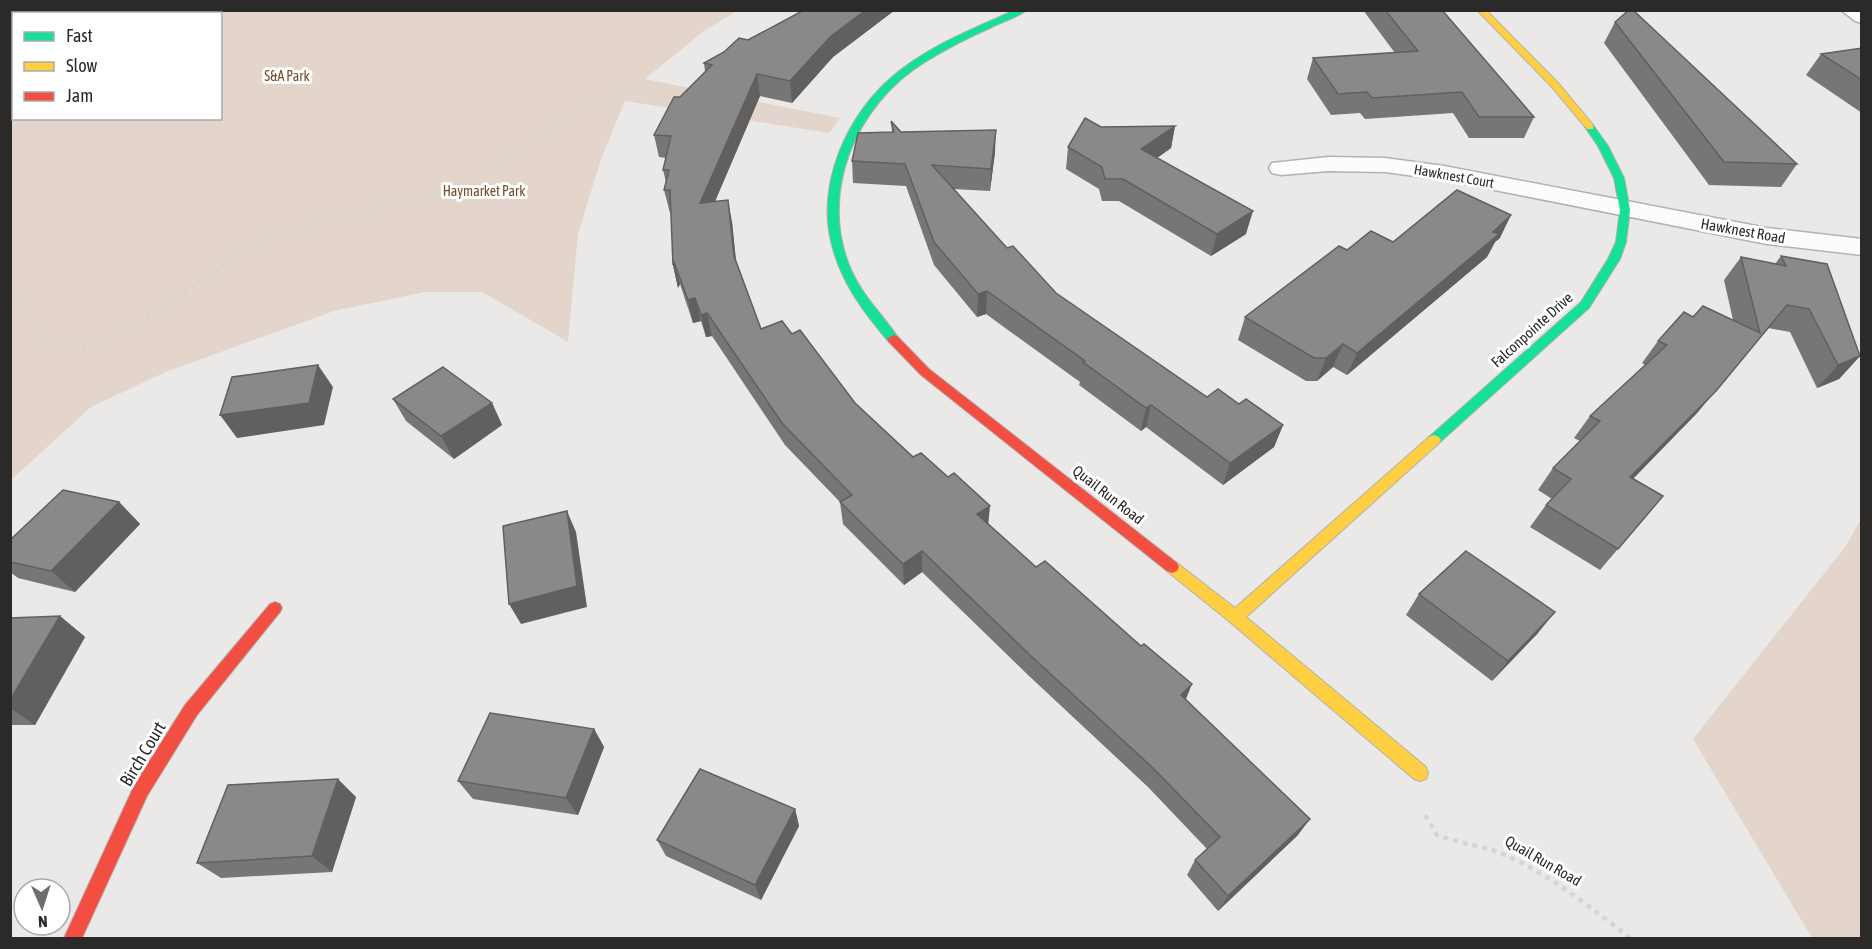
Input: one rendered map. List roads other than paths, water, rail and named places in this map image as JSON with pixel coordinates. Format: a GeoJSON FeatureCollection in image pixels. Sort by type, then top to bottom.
{"type":"FeatureCollection","features":[{"type":"Feature","properties":{"kind":"street","name":"Quail Run Road"},"geometry":{"type":"LineString","coordinates":[[1023,10],[926,58],[888,85],[870,104],[855,129],[834,186],[831,212],[843,267],[857,296],[892,340],[926,372],[1235,617],[1420,773]]}},
{"type":"Feature","properties":{"kind":"street","name":"Falconpointe Drive"},"geometry":{"type":"LineString","coordinates":[[1235,617],[1585,305],[1607,272],[1621,241],[1626,209],[1616,170],[1604,145],[1583,115],[1481,10]]}},
{"type":"Feature","properties":{"kind":"street"},"geometry":{"type":"LineString","coordinates":[[1851,10],[1862,17]]}},
{"type":"Feature","properties":{"kind":"street","name":"Hawknest Court"},"geometry":{"type":"LineString","coordinates":[[1281,168],[1328,164],[1385,165],[1444,173],[1626,209]]}},
{"type":"Feature","properties":{"kind":"street","name":"Hawknest Road"},"geometry":{"type":"LineString","coordinates":[[1626,209],[1767,236],[1862,247]]}},
{"type":"Feature","properties":{"kind":"street","name":"Birch Court"},"geometry":{"type":"LineString","coordinates":[[73,939],[141,790],[190,710],[276,608]]}},
{"type":"Feature","properties":{"kind":"park label","name":"S&A Park"},"geometry":{"type":"Point","coordinates":[287,76]}},
{"type":"Feature","properties":{"kind":"park label","name":"Haymarket Park"},"geometry":{"type":"Point","coordinates":[484,191]}}]}
